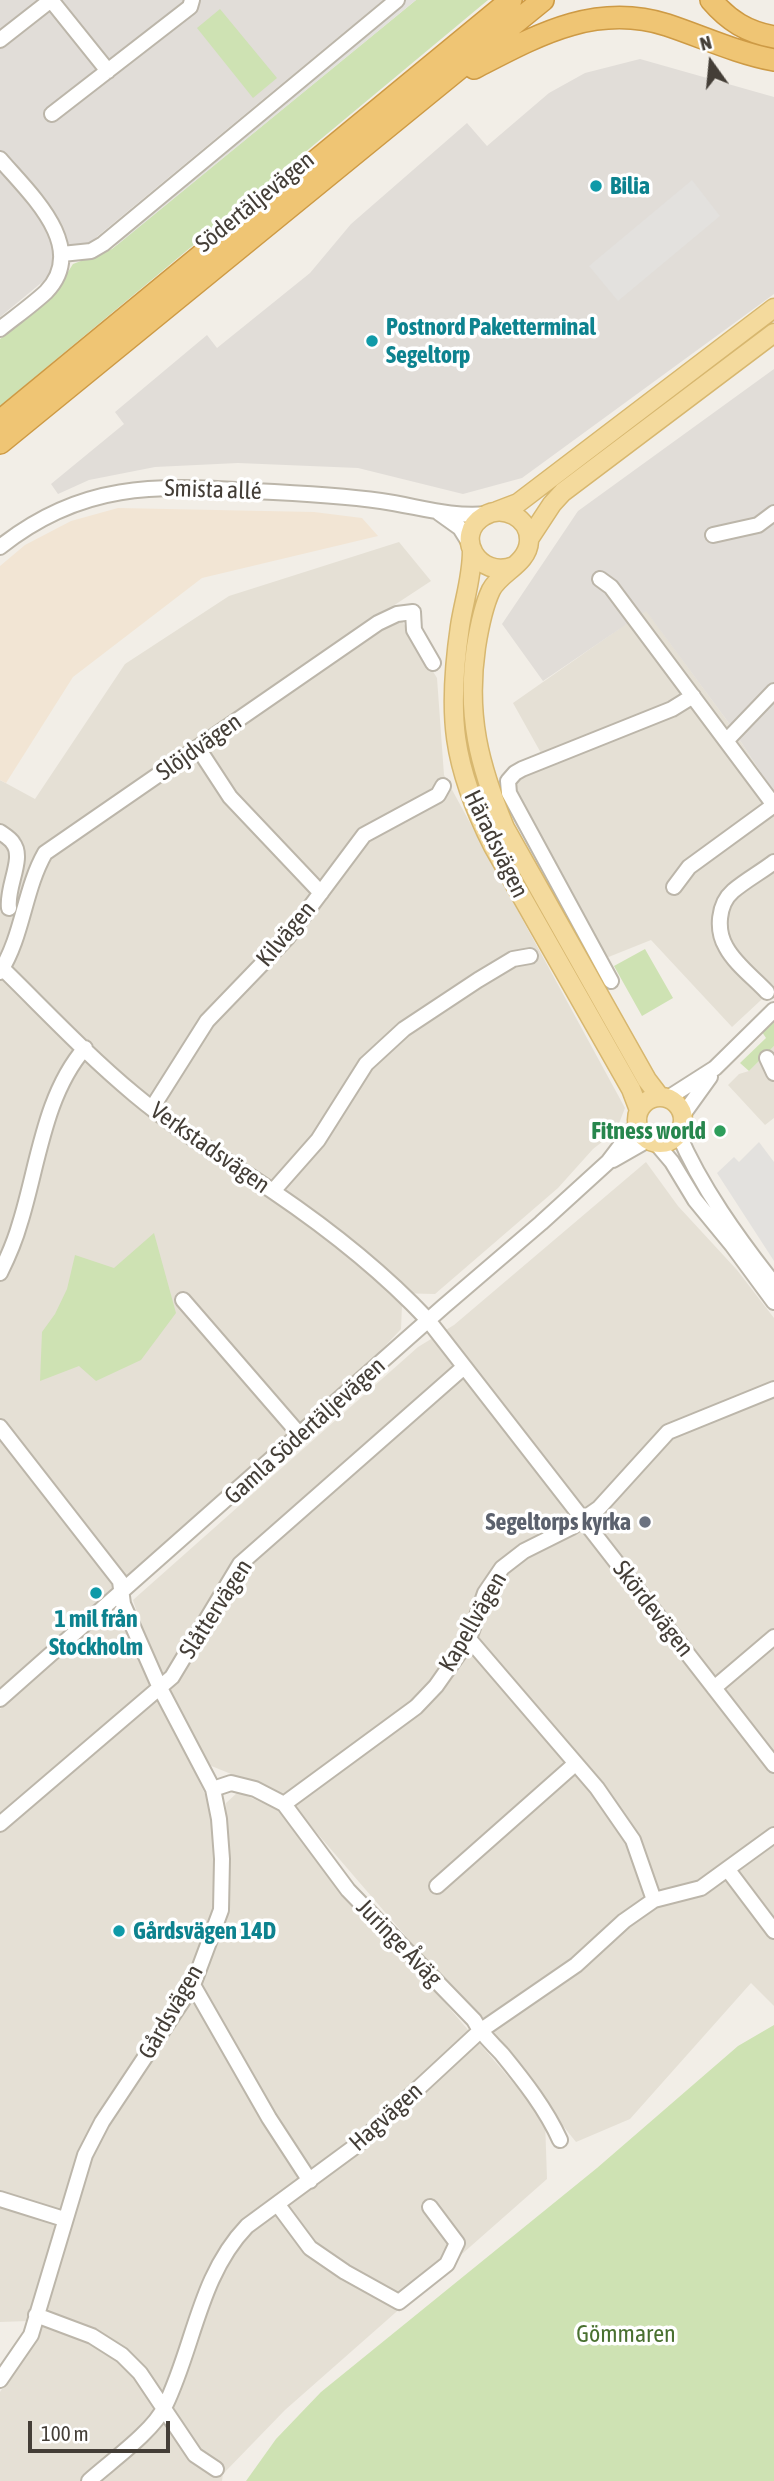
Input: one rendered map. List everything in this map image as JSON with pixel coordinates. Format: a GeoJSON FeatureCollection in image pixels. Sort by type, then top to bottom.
{"type":"FeatureCollection","features":[{"type":"Feature","properties":{"kind":"highway","name":"Södertäljevägen"},"geometry":{"type":"LineString","coordinates":[[0,421],[511,0]]}},
{"type":"Feature","properties":{"kind":"highway","name":"Södertäljevägen"},"geometry":{"type":"LineString","coordinates":[[0,443],[543,0]]}},
{"type":"Feature","properties":{"kind":"highway"},"geometry":{"type":"LineString","coordinates":[[711,0],[736,24],[760,35],[774,37]]}},
{"type":"Feature","properties":{"kind":"highway"},"geometry":{"type":"LineString","coordinates":[[438,86],[562,26],[614,16],[665,25],[752,56],[774,60]]}},
{"type":"Feature","properties":{"kind":"main road"},"geometry":{"type":"LineString","coordinates":[[492,512],[515,515],[527,529],[528,550],[514,566],[495,570],[486,567],[477,559],[471,548],[474,527],[492,512],[518,503],[774,308]]}},
{"type":"Feature","properties":{"kind":"main road"},"geometry":{"type":"LineString","coordinates":[[529,539],[563,492],[774,332]]}},
{"type":"Feature","properties":{"kind":"main road","name":"Häradsvägen"},"geometry":{"type":"LineString","coordinates":[[471,548],[469,590],[456,650],[452,698],[455,735],[464,777],[476,813],[493,846],[624,1077],[638,1117]]}},
{"type":"Feature","properties":{"kind":"main road","name":"Häradsvägen"},"geometry":{"type":"LineString","coordinates":[[514,566],[496,581],[489,596],[478,635],[471,678],[471,711],[475,740],[488,788],[505,828],[646,1080],[664,1098]]}},
{"type":"Feature","properties":{"kind":"main road"},"geometry":{"type":"LineString","coordinates":[[664,1098],[678,1106],[680,1124],[667,1141],[652,1141],[641,1133],[638,1117],[650,1099],[664,1098]]}},
{"type":"Feature","properties":{"kind":"street"},"geometry":{"type":"LineString","coordinates":[[0,40],[51,0],[108,71]]}},
{"type":"Feature","properties":{"kind":"street"},"geometry":{"type":"LineString","coordinates":[[52,114],[191,7],[192,0]]}},
{"type":"Feature","properties":{"kind":"street"},"geometry":{"type":"LineString","coordinates":[[62,254],[91,251],[103,244],[397,0]]}},
{"type":"Feature","properties":{"kind":"street"},"geometry":{"type":"LineString","coordinates":[[0,159],[48,217],[58,236],[62,254],[57,273],[47,291],[0,330]]}},
{"type":"Feature","properties":{"kind":"street","name":"Smista allé"},"geometry":{"type":"LineString","coordinates":[[0,547],[20,531],[69,505],[138,488],[189,487],[379,501],[464,516],[492,512]]}},
{"type":"Feature","properties":{"kind":"street"},"geometry":{"type":"LineString","coordinates":[[438,512],[460,528],[471,548]]}},
{"type":"Feature","properties":{"kind":"street"},"geometry":{"type":"LineString","coordinates":[[713,535],[758,525],[774,513]]}},
{"type":"Feature","properties":{"kind":"street"},"geometry":{"type":"LineString","coordinates":[[600,579],[611,587],[774,805],[689,867],[674,887]]}},
{"type":"Feature","properties":{"kind":"street","name":"Slöjdvägen"},"geometry":{"type":"LineString","coordinates":[[1,969],[17,932],[36,868],[45,853],[378,623],[397,614],[413,612],[414,631],[433,663]]}},
{"type":"Feature","properties":{"kind":"street"},"geometry":{"type":"LineString","coordinates":[[727,740],[774,691]]}},
{"type":"Feature","properties":{"kind":"street"},"geometry":{"type":"LineString","coordinates":[[611,981],[509,793],[508,781],[522,769],[672,709],[693,696]]}},
{"type":"Feature","properties":{"kind":"street"},"geometry":{"type":"LineString","coordinates":[[198,748],[230,797],[321,893]]}},
{"type":"Feature","properties":{"kind":"street","name":"Kilvägen"},"geometry":{"type":"LineString","coordinates":[[152,1108],[207,1021],[287,938],[364,835],[438,795],[443,786]]}},
{"type":"Feature","properties":{"kind":"street"},"geometry":{"type":"LineString","coordinates":[[0,832],[13,843],[19,856],[7,895],[9,908]]}},
{"type":"Feature","properties":{"kind":"street"},"geometry":{"type":"LineString","coordinates":[[767,992],[726,948],[720,931],[720,921],[723,906],[731,893],[774,862]]}},
{"type":"Feature","properties":{"kind":"street"},"geometry":{"type":"LineString","coordinates":[[273,1191],[318,1140],[366,1064],[404,1029],[513,959],[530,956]]}},
{"type":"Feature","properties":{"kind":"street","name":"Verkstadsvägen"},"geometry":{"type":"LineString","coordinates":[[1,969],[134,1094],[350,1247],[389,1279],[428,1320]]}},
{"type":"Feature","properties":{"kind":"street"},"geometry":{"type":"LineString","coordinates":[[664,1098],[715,1068],[774,1010]]}},
{"type":"Feature","properties":{"kind":"street"},"geometry":{"type":"LineString","coordinates":[[0,1273],[20,1226],[56,1098],[76,1058],[85,1048]]}},
{"type":"Feature","properties":{"kind":"street"},"geometry":{"type":"LineString","coordinates":[[767,1058],[774,1073]]}},
{"type":"Feature","properties":{"kind":"street"},"geometry":{"type":"LineString","coordinates":[[715,1068],[707,1083],[694,1097],[680,1124],[687,1152],[709,1191],[774,1284]]}},
{"type":"Feature","properties":{"kind":"street","name":"Gamla Södertäljevägen"},"geometry":{"type":"LineString","coordinates":[[0,1699],[608,1162],[638,1117]]}},
{"type":"Feature","properties":{"kind":"street"},"geometry":{"type":"LineString","coordinates":[[652,1141],[672,1162],[695,1200],[774,1302]]}},
{"type":"Feature","properties":{"kind":"street","name":"Gamla Södertäljevägen"},"geometry":{"type":"LineString","coordinates":[[608,1162],[652,1141]]}},
{"type":"Feature","properties":{"kind":"street"},"geometry":{"type":"LineString","coordinates":[[184,1300],[300,1435]]}},
{"type":"Feature","properties":{"kind":"street","name":"Skördevägen"},"geometry":{"type":"LineString","coordinates":[[428,1320],[774,1765]]}},
{"type":"Feature","properties":{"kind":"street","name":"Slåttervägen"},"geometry":{"type":"LineString","coordinates":[[0,1825],[160,1688],[179,1666],[240,1564],[464,1367]]}},
{"type":"Feature","properties":{"kind":"street","name":"Kapellvägen"},"geometry":{"type":"LineString","coordinates":[[284,1804],[416,1707],[438,1684],[469,1639],[485,1593],[502,1567],[524,1551],[584,1520],[599,1508],[668,1432],[774,1390]]}},
{"type":"Feature","properties":{"kind":"street","name":"Gårdsvägen"},"geometry":{"type":"LineString","coordinates":[[0,1427],[120,1581],[122,1604],[160,1688],[214,1789],[220,1832],[221,1910],[192,1985],[102,2122],[85,2155],[31,2335],[0,2380]]}},
{"type":"Feature","properties":{"kind":"street"},"geometry":{"type":"LineString","coordinates":[[714,1688],[774,1637]]}},
{"type":"Feature","properties":{"kind":"street"},"geometry":{"type":"LineString","coordinates":[[469,1639],[597,1788],[633,1840],[654,1900]]}},
{"type":"Feature","properties":{"kind":"street"},"geometry":{"type":"LineString","coordinates":[[437,1886],[575,1764]]}},
{"type":"Feature","properties":{"kind":"street","name":"Juringe Åväg"},"geometry":{"type":"LineString","coordinates":[[214,1789],[231,1783],[255,1789],[284,1804],[348,1890],[474,2020],[480,2031],[502,2054],[549,2116],[560,2140]]}},
{"type":"Feature","properties":{"kind":"street","name":"Hagvägen"},"geometry":{"type":"LineString","coordinates":[[89,2481],[150,2426],[165,2408],[207,2289],[234,2239],[247,2226],[357,2145],[480,2031],[576,1965],[624,1922],[654,1900],[701,1888],[774,1835]]}},
{"type":"Feature","properties":{"kind":"street"},"geometry":{"type":"LineString","coordinates":[[728,1870],[774,1931]]}},
{"type":"Feature","properties":{"kind":"street"},"geometry":{"type":"LineString","coordinates":[[192,1985],[269,2118],[310,2181]]}},
{"type":"Feature","properties":{"kind":"street"},"geometry":{"type":"LineString","coordinates":[[0,2199],[64,2219]]}},
{"type":"Feature","properties":{"kind":"street"},"geometry":{"type":"LineString","coordinates":[[278,2205],[310,2248],[345,2272],[399,2302],[447,2264],[457,2244],[430,2207]]}},
{"type":"Feature","properties":{"kind":"street"},"geometry":{"type":"LineString","coordinates":[[36,2315],[92,2336],[122,2355],[140,2373],[195,2455],[216,2469]]}},
{"type":"Feature","properties":{"kind":"shaded area"},"geometry":{"type":"Polygon","coordinates":[[[0,0],[383,0],[0,317],[0,0]]]}},
{"type":"Feature","properties":{"kind":"shaded area"},"geometry":{"type":"Polygon","coordinates":[[[404,0],[416,0],[117,245],[114,242],[404,0]]]}},
{"type":"Feature","properties":{"kind":"shaded area"},"geometry":{"type":"Polygon","coordinates":[[[640,59],[774,97],[774,294],[522,478],[463,494],[358,468],[238,463],[155,467],[89,480],[58,494],[51,484],[124,424],[115,412],[207,335],[217,348],[310,273],[351,224],[467,123],[487,146],[549,93],[585,73],[640,59]]]}},
{"type":"Feature","properties":{"kind":"shaded area"},"geometry":{"type":"Polygon","coordinates":[[[692,180],[720,216],[618,301],[589,266],[692,180]]]}},
{"type":"Feature","properties":{"kind":"shaded area"},"geometry":{"type":"Polygon","coordinates":[[[774,369],[774,793],[728,722],[646,611],[543,681],[502,624],[578,511],[774,369]]]}},
{"type":"Feature","properties":{"kind":"shaded area"},"geometry":{"type":"Polygon","coordinates":[[[118,508],[314,512],[362,518],[378,536],[202,578],[73,677],[6,783],[0,780],[0,566],[25,545],[71,521],[118,508]]]}},
{"type":"Feature","properties":{"kind":"shaded area"},"geometry":{"type":"Polygon","coordinates":[[[399,542],[431,581],[393,606],[437,678],[444,775],[625,1108],[616,1131],[593,1149],[558,1188],[435,1294],[394,1293],[402,1305],[401,1329],[376,1356],[0,1687],[0,780],[35,799],[125,664],[229,596],[399,542]]]}},
{"type":"Feature","properties":{"kind":"shaded area"},"geometry":{"type":"Polygon","coordinates":[[[646,610],[728,722],[774,793],[774,988],[732,1027],[651,940],[606,958],[514,792],[507,770],[541,753],[513,703],[646,610]]]}},
{"type":"Feature","properties":{"kind":"shaded area"},"geometry":{"type":"Polygon","coordinates":[[[774,1046],[774,1118],[765,1125],[728,1085],[739,1074],[749,1071],[774,1046]]]}},
{"type":"Feature","properties":{"kind":"shaded area"},"geometry":{"type":"Polygon","coordinates":[[[759,1142],[774,1162],[774,1261],[717,1173],[734,1157],[739,1162],[759,1142]]]}},
{"type":"Feature","properties":{"kind":"shaded area"},"geometry":{"type":"Polygon","coordinates":[[[646,1162],[678,1206],[737,1270],[774,1318],[774,2006],[751,1983],[630,2119],[576,2142],[477,2019],[285,1796],[209,1765],[150,1653],[133,1600],[418,1347],[454,1325],[646,1162]]]}},
{"type":"Feature","properties":{"kind":"shaded area"},"geometry":{"type":"Polygon","coordinates":[[[111,1613],[120,1615],[212,1809],[214,1917],[180,1995],[79,2150],[28,2321],[0,2322],[0,1709],[111,1613]]]}},
{"type":"Feature","properties":{"kind":"shaded area"},"geometry":{"type":"Polygon","coordinates":[[[238,1792],[281,1811],[545,2120],[547,2179],[285,2410],[223,2474],[222,2481],[0,2481],[0,2392],[42,2329],[86,2169],[101,2139],[190,2000],[229,1911],[226,1803],[238,1792]]]}},
{"type":"Feature","properties":{"kind":"green space"},"geometry":{"type":"Polygon","coordinates":[[[416,0],[488,0],[0,406],[0,339],[54,294],[73,264],[112,249],[416,0]]]}},
{"type":"Feature","properties":{"kind":"green space"},"geometry":{"type":"Polygon","coordinates":[[[220,9],[277,78],[253,98],[197,28],[220,9]]]}},
{"type":"Feature","properties":{"kind":"green space"},"geometry":{"type":"Polygon","coordinates":[[[645,949],[673,998],[642,1016],[614,966],[645,949]]]}},
{"type":"Feature","properties":{"kind":"green space"},"geometry":{"type":"Polygon","coordinates":[[[774,1015],[774,1046],[749,1071],[740,1063],[766,1038],[760,1029],[774,1015]]]}},
{"type":"Feature","properties":{"kind":"green space"},"geometry":{"type":"Polygon","coordinates":[[[154,1233],[176,1313],[141,1360],[96,1381],[79,1366],[40,1381],[42,1332],[55,1314],[67,1289],[75,1255],[114,1268],[154,1233]]]}},
{"type":"Feature","properties":{"kind":"green space","name":"Gömmaren"},"geometry":{"type":"Polygon","coordinates":[[[774,2025],[774,2481],[246,2481],[276,2439],[321,2392],[597,2168],[738,2046],[774,2025]]]}},
{"type":"Feature","properties":{"kind":"place","name":"Bilia"},"geometry":{"type":"Point","coordinates":[596,186]}},
{"type":"Feature","properties":{"kind":"place","name":"Postnord Paketterminal Segeltorp"},"geometry":{"type":"Point","coordinates":[372,341]}},
{"type":"Feature","properties":{"kind":"place","name":"Fitness world"},"geometry":{"type":"Point","coordinates":[720,1131]}},
{"type":"Feature","properties":{"kind":"place","name":"Segeltorps kyrka"},"geometry":{"type":"Point","coordinates":[645,1522]}},
{"type":"Feature","properties":{"kind":"place","name":"1 mil från Stockholm"},"geometry":{"type":"Point","coordinates":[96,1593]}},
{"type":"Feature","properties":{"kind":"place","name":"Gårdsvägen 14D"},"geometry":{"type":"Point","coordinates":[119,1931]}}]}
